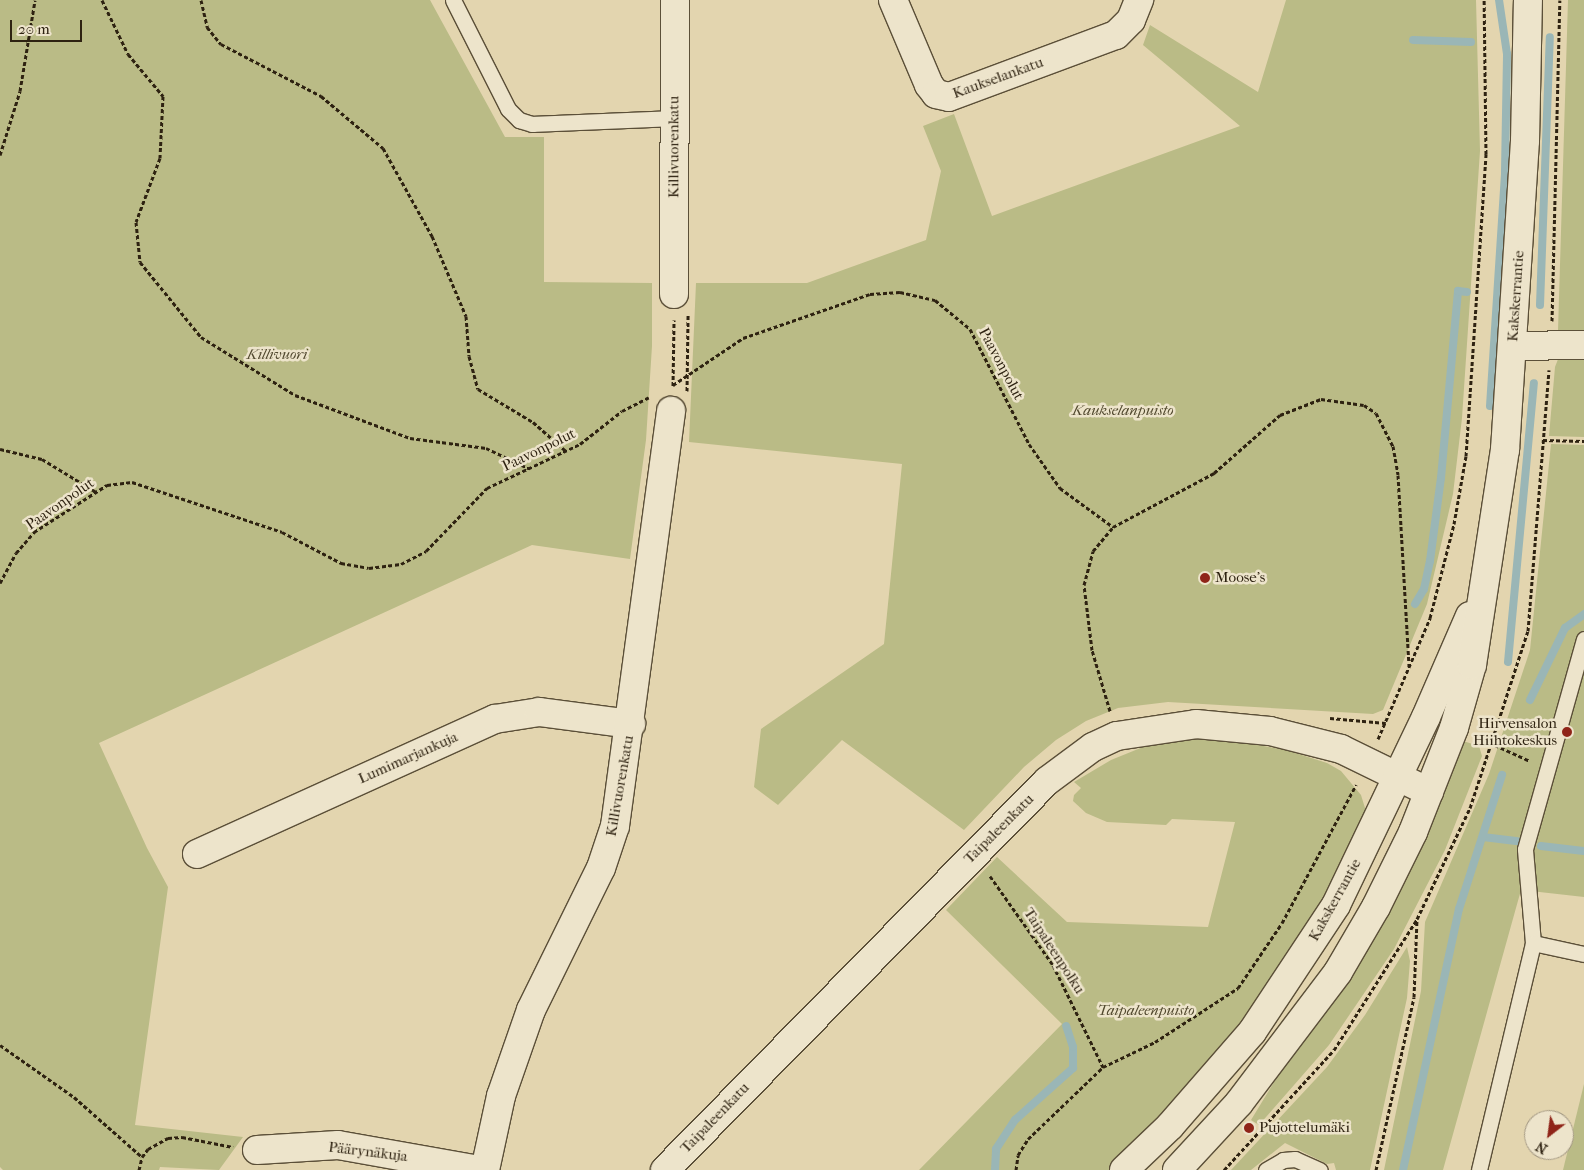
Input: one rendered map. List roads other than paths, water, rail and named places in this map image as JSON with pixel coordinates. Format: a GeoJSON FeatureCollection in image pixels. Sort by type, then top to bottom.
{"type":"FeatureCollection","features":[{"type":"Feature","properties":{"kind":"street","name":"Killivuorenkatu"},"geometry":{"type":"LineString","coordinates":[[674,294],[675,0]]}},
{"type":"Feature","properties":{"kind":"street","name":"Kaukselankatu"},"geometry":{"type":"LineString","coordinates":[[893,0],[929,85],[936,94],[949,97],[1116,34],[1131,20],[1139,0]]}},
{"type":"Feature","properties":{"kind":"street","name":"Kakskerrantie"},"geometry":{"type":"LineString","coordinates":[[1177,1170],[1239,1103],[1338,972],[1376,906],[1413,832],[1454,728],[1472,665],[1481,589],[1505,450],[1525,141],[1528,0]]}},
{"type":"Feature","properties":{"kind":"street"},"geometry":{"type":"LineString","coordinates":[[1513,346],[1584,345]]}},
{"type":"Feature","properties":{"kind":"street","name":"Killivuorenkatu"},"geometry":{"type":"LineString","coordinates":[[485,1170],[501,1096],[531,1010],[601,868],[615,826],[631,724],[666,395]]}},
{"type":"Feature","properties":{"kind":"street","name":"Kakskerrantie"},"geometry":{"type":"LineString","coordinates":[[1124,1170],[1170,1126],[1252,1032],[1336,905],[1398,776],[1481,589]]}},
{"type":"Feature","properties":{"kind":"street","name":"Lumimarjankuja"},"geometry":{"type":"LineString","coordinates":[[197,854],[495,719],[539,712],[631,724]]}},
{"type":"Feature","properties":{"kind":"street","name":"Taipaleenkatu"},"geometry":{"type":"LineString","coordinates":[[665,1170],[1047,781],[1093,747],[1116,736],[1196,724],[1292,734],[1368,760],[1428,792]]}},
{"type":"Feature","properties":{"kind":"street","name":"Päärynäkuja"},"geometry":{"type":"LineString","coordinates":[[257,1150],[338,1145],[478,1170]]}},
{"type":"Feature","properties":{"kind":"lane"},"geometry":{"type":"LineString","coordinates":[[453,0],[508,109],[519,120],[532,124],[674,118]]}},
{"type":"Feature","properties":{"kind":"lane"},"geometry":{"type":"LineString","coordinates":[[1479,1170],[1533,943],[1525,850],[1584,639]]}},
{"type":"Feature","properties":{"kind":"lane"},"geometry":{"type":"LineString","coordinates":[[1533,943],[1584,954]]}},
{"type":"Feature","properties":{"kind":"lane"},"geometry":{"type":"LineString","coordinates":[[1266,1170],[1283,1160],[1295,1159],[1320,1170]]}},
{"type":"Feature","properties":{"kind":"waterway"},"geometry":{"type":"LineString","coordinates":[[1490,406],[1505,171],[1507,54],[1499,0]]}},
{"type":"Feature","properties":{"kind":"waterway"},"geometry":{"type":"LineString","coordinates":[[1540,305],[1550,37]]}},
{"type":"Feature","properties":{"kind":"waterway"},"geometry":{"type":"LineString","coordinates":[[1413,40],[1471,42]]}},
{"type":"Feature","properties":{"kind":"waterway"},"geometry":{"type":"LineString","coordinates":[[1415,604],[1424,589],[1430,561],[1441,478],[1458,291],[1467,292]]}},
{"type":"Feature","properties":{"kind":"waterway"},"geometry":{"type":"LineString","coordinates":[[1508,662],[1534,383]]}},
{"type":"Feature","properties":{"kind":"waterway"},"geometry":{"type":"LineString","coordinates":[[1530,700],[1565,628],[1584,614]]}},
{"type":"Feature","properties":{"kind":"waterway"},"geometry":{"type":"LineString","coordinates":[[1403,1170],[1459,909],[1502,775]]}},
{"type":"Feature","properties":{"kind":"waterway"},"geometry":{"type":"LineString","coordinates":[[1483,837],[1518,841]]}},
{"type":"Feature","properties":{"kind":"waterway"},"geometry":{"type":"LineString","coordinates":[[1541,846],[1584,851]]}},
{"type":"Feature","properties":{"kind":"waterway"},"geometry":{"type":"LineString","coordinates":[[995,1170],[996,1149],[1015,1120],[1073,1068],[1073,1047],[1066,1026]]}},
{"type":"Feature","properties":{"kind":"place","name":"Moose's"},"geometry":{"type":"Point","coordinates":[1205,578]}},
{"type":"Feature","properties":{"kind":"place","name":"Hirvensalon Hiihtokeskus"},"geometry":{"type":"Point","coordinates":[1567,732]}},
{"type":"Feature","properties":{"kind":"place","name":"Pujottelumäki"},"geometry":{"type":"Point","coordinates":[1249,1128]}},
{"type":"Feature","properties":{"kind":"park label","name":"Killivuori"},"geometry":{"type":"Point","coordinates":[277,355]}},
{"type":"Feature","properties":{"kind":"park label","name":"Kaukselanpuisto"},"geometry":{"type":"Point","coordinates":[1123,411]}},
{"type":"Feature","properties":{"kind":"park label","name":"Taipaleenpuisto"},"geometry":{"type":"Point","coordinates":[1146,1011]}}]}
